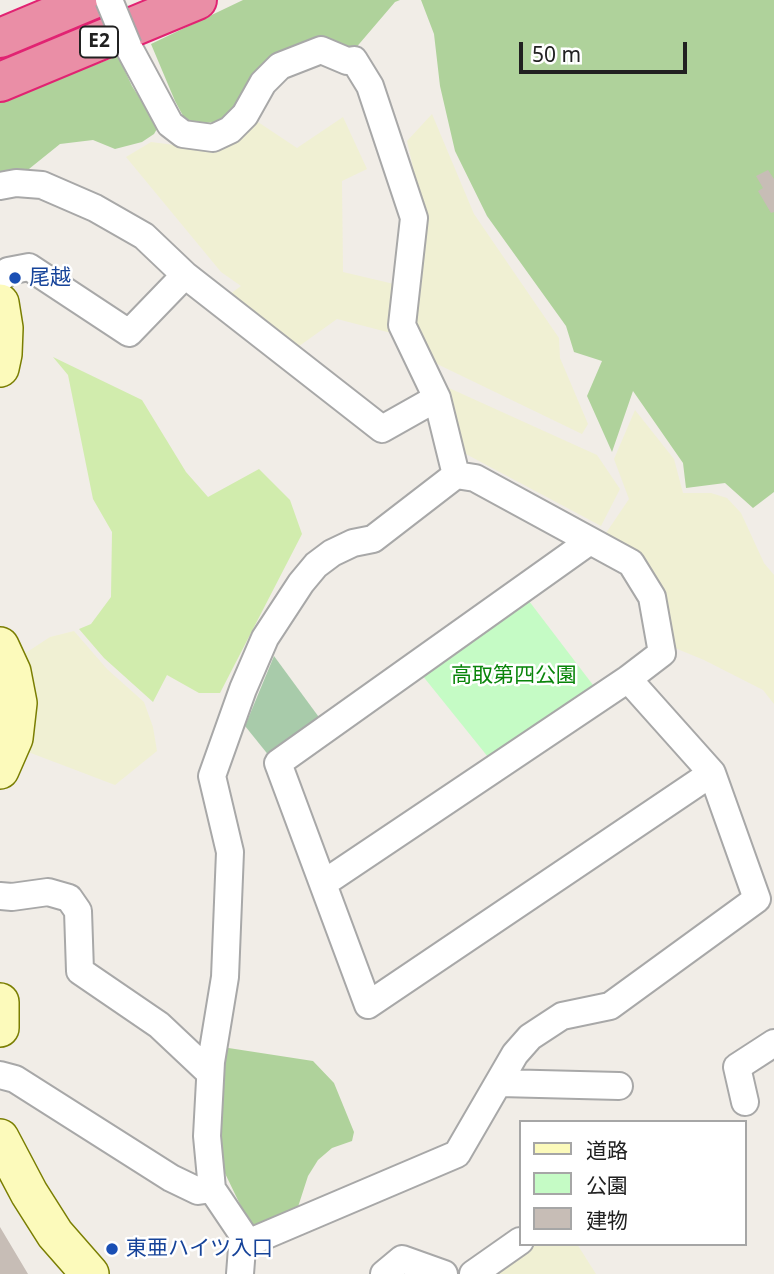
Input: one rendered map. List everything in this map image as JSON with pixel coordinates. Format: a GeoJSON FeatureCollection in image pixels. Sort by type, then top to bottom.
{"type":"FeatureCollection","features":[{"type":"Feature","properties":{"kind":"highway","name":"E2"},"geometry":{"type":"LineString","coordinates":[[0,38],[91,0]]}},
{"type":"Feature","properties":{"kind":"highway","name":"E2"},"geometry":{"type":"LineString","coordinates":[[0,82],[197,0]]}},
{"type":"Feature","properties":{"kind":"street"},"geometry":{"type":"LineString","coordinates":[[109,0],[128,46],[170,124],[183,134],[213,138],[230,130],[245,115],[263,83],[280,66],[321,50],[347,61],[354,60],[370,86],[414,218],[402,325],[437,398],[456,475]]}},
{"type":"Feature","properties":{"kind":"street"},"geometry":{"type":"LineString","coordinates":[[0,186],[16,183],[42,185],[95,208],[144,236],[186,275],[382,429],[437,398]]}},
{"type":"Feature","properties":{"kind":"street"},"geometry":{"type":"LineString","coordinates":[[0,279],[9,271],[29,267],[129,333],[186,275]]}},
{"type":"Feature","properties":{"kind":"street"},"geometry":{"type":"LineString","coordinates":[[0,303],[4,328],[0,368]]}},
{"type":"Feature","properties":{"kind":"street"},"geometry":{"type":"LineString","coordinates":[[240,1274],[243,1235],[212,1189],[206,1136],[210,1073],[225,977],[230,852],[212,776],[243,689],[265,638],[316,565],[332,553],[353,543],[373,539],[456,475],[475,478],[631,562],[652,597],[662,653],[628,679],[324,883]]}},
{"type":"Feature","properties":{"kind":"street"},"geometry":{"type":"LineString","coordinates":[[590,541],[278,763],[368,1005],[712,773]]}},
{"type":"Feature","properties":{"kind":"street"},"geometry":{"type":"LineString","coordinates":[[0,646],[12,671],[18,703],[14,738],[0,770]]}},
{"type":"Feature","properties":{"kind":"street"},"geometry":{"type":"LineString","coordinates":[[243,1245],[457,1154],[515,1054],[530,1037],[562,1016],[610,1006],[757,899],[712,773],[628,679]]}},
{"type":"Feature","properties":{"kind":"street"},"geometry":{"type":"LineString","coordinates":[[0,896],[48,892],[69,898],[78,911],[80,971],[159,1026],[210,1073]]}},
{"type":"Feature","properties":{"kind":"street"},"geometry":{"type":"LineString","coordinates":[[0,1002],[0,1028]]}},
{"type":"Feature","properties":{"kind":"street"},"geometry":{"type":"LineString","coordinates":[[745,1102],[737,1067],[774,1043]]}},
{"type":"Feature","properties":{"kind":"street"},"geometry":{"type":"LineString","coordinates":[[0,1074],[15,1079],[171,1178],[198,1191],[212,1189]]}},
{"type":"Feature","properties":{"kind":"street"},"geometry":{"type":"LineString","coordinates":[[500,1083],[619,1086]]}},
{"type":"Feature","properties":{"kind":"street"},"geometry":{"type":"LineString","coordinates":[[0,1138],[29,1194],[55,1234],[90,1274]]}},
{"type":"Feature","properties":{"kind":"street"},"geometry":{"type":"LineString","coordinates":[[472,1274],[518,1242]]}},
{"type":"Feature","properties":{"kind":"street"},"geometry":{"type":"LineString","coordinates":[[384,1274],[402,1259],[444,1274]]}},
{"type":"Feature","properties":{"kind":"green space"},"geometry":{"type":"Polygon","coordinates":[[[243,0],[400,0],[395,2],[354,50],[318,43],[224,121],[188,125],[151,44],[243,0]]]}},
{"type":"Feature","properties":{"kind":"green space"},"geometry":{"type":"Polygon","coordinates":[[[421,0],[774,0],[774,492],[753,508],[725,483],[686,488],[683,463],[633,391],[612,452],[587,396],[602,361],[574,352],[566,326],[487,216],[455,151],[440,86],[434,34],[421,0]]]}},
{"type":"Feature","properties":{"kind":"green space"},"geometry":{"type":"Polygon","coordinates":[[[118,56],[132,86],[158,127],[154,134],[142,142],[115,149],[93,140],[60,144],[24,173],[0,179],[0,101],[118,56]]]}},
{"type":"Feature","properties":{"kind":"green space"},"geometry":{"type":"Polygon","coordinates":[[[432,114],[474,214],[559,338],[560,358],[588,424],[582,434],[433,362],[415,323],[426,226],[407,141],[432,114]]]}},
{"type":"Feature","properties":{"kind":"green space"},"geometry":{"type":"Polygon","coordinates":[[[343,117],[367,169],[342,181],[343,272],[394,284],[395,334],[337,319],[295,349],[226,297],[241,286],[221,272],[126,157],[151,142],[214,150],[258,122],[297,148],[343,117]]]}},
{"type":"Feature","properties":{"kind":"green space"},"geometry":{"type":"Polygon","coordinates":[[[53,357],[142,400],[186,472],[208,497],[259,469],[290,500],[302,534],[220,693],[199,693],[167,675],[153,702],[104,658],[79,629],[91,624],[111,597],[112,532],[93,499],[68,375],[53,357]]]}},
{"type":"Feature","properties":{"kind":"green space"},"geometry":{"type":"Polygon","coordinates":[[[449,388],[597,455],[620,489],[601,526],[464,453],[449,388]]]}},
{"type":"Feature","properties":{"kind":"green space"},"geometry":{"type":"Polygon","coordinates":[[[635,410],[674,459],[683,493],[711,493],[727,498],[741,513],[764,563],[774,575],[774,704],[763,690],[670,646],[604,536],[629,499],[614,459],[635,410]]]}},
{"type":"Feature","properties":{"kind":"green space","name":"高取第四公園"},"geometry":{"type":"Polygon","coordinates":[[[529,601],[593,685],[488,757],[422,675],[529,601]]]}},
{"type":"Feature","properties":{"kind":"green space"},"geometry":{"type":"Polygon","coordinates":[[[74,631],[107,669],[144,702],[153,727],[157,751],[115,785],[15,747],[21,656],[50,637],[74,631]]]}},
{"type":"Feature","properties":{"kind":"green space"},"geometry":{"type":"Polygon","coordinates":[[[274,656],[321,720],[270,757],[245,726],[274,656]]]}},
{"type":"Feature","properties":{"kind":"green space"},"geometry":{"type":"Polygon","coordinates":[[[222,1047],[313,1061],[334,1083],[354,1132],[352,1141],[332,1148],[318,1160],[308,1176],[297,1210],[259,1228],[250,1225],[220,1163],[216,1140],[222,1047]]]}},
{"type":"Feature","properties":{"kind":"green space"},"geometry":{"type":"Polygon","coordinates":[[[530,1246],[578,1246],[596,1274],[487,1274],[530,1246]]]}},
{"type":"Feature","properties":{"kind":"building"},"geometry":{"type":"Polygon","coordinates":[[[768,170],[774,179],[774,212],[771,213],[758,191],[763,188],[756,176],[768,170]]]}},
{"type":"Feature","properties":{"kind":"building"},"geometry":{"type":"Polygon","coordinates":[[[0,1227],[28,1274],[0,1274],[0,1227]]]}},
{"type":"Feature","properties":{"kind":"place","name":"尾越"},"geometry":{"type":"Point","coordinates":[15,278]}},
{"type":"Feature","properties":{"kind":"place","name":"東亜ハイツ入口"},"geometry":{"type":"Point","coordinates":[112,1249]}}]}
